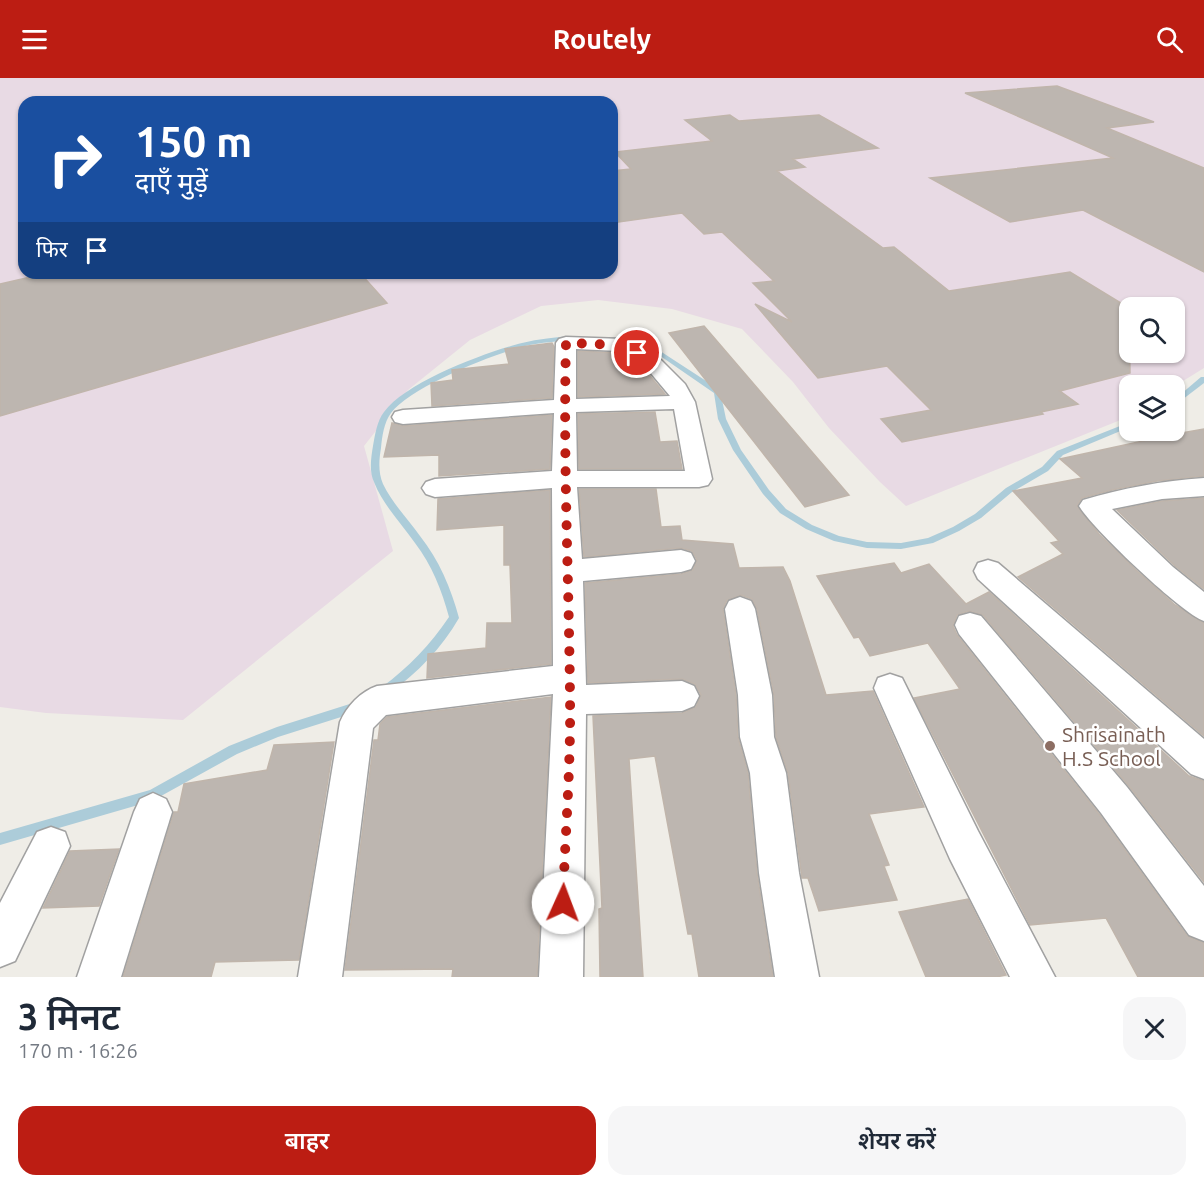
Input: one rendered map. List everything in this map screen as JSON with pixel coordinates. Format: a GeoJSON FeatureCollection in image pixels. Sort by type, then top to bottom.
{"type":"FeatureCollection","features":[{"type":"Feature","properties":{"kind":"street"},"geometry":{"type":"LineString","coordinates":[[435,488],[564,479],[699,479],[684,402],[677,389],[651,361],[623,345],[566,343],[564,479],[570,689],[561,977]]}},
{"type":"Feature","properties":{"kind":"street"},"geometry":{"type":"LineString","coordinates":[[403,417],[564,406],[684,402]]}},
{"type":"Feature","properties":{"kind":"street"},"geometry":{"type":"LineString","coordinates":[[1204,487],[1162,490],[1092,506],[1163,575],[1204,609]]}},
{"type":"Feature","properties":{"kind":"street"},"geometry":{"type":"LineString","coordinates":[[568,571],[681,561]]}},
{"type":"Feature","properties":{"kind":"street"},"geometry":{"type":"LineString","coordinates":[[988,571],[1204,762]]}},
{"type":"Feature","properties":{"kind":"street"},"geometry":{"type":"LineString","coordinates":[[740,609],[755,695],[757,737],[768,773],[779,873],[798,977]]}},
{"type":"Feature","properties":{"kind":"street"},"geometry":{"type":"LineString","coordinates":[[970,625],[1114,800],[1204,920]]}},
{"type":"Feature","properties":{"kind":"street"},"geometry":{"type":"LineString","coordinates":[[890,688],[964,845],[1033,977]]}},
{"type":"Feature","properties":{"kind":"street"},"geometry":{"type":"LineString","coordinates":[[320,977],[357,722],[377,701],[570,689],[682,696]]}},
{"type":"Feature","properties":{"kind":"street"},"geometry":{"type":"LineString","coordinates":[[99,977],[153,812]]}},
{"type":"Feature","properties":{"kind":"street"},"geometry":{"type":"LineString","coordinates":[[0,946],[51,846]]}},
{"type":"Feature","properties":{"kind":"shaded area"},"geometry":{"type":"Polygon","coordinates":[[[0,78],[1204,78],[1204,368],[1185,380],[1185,375],[1119,375],[1118,421],[906,506],[829,428],[793,382],[742,329],[672,309],[598,300],[541,306],[470,340],[408,390],[364,446],[393,551],[183,720],[46,713],[0,707],[0,78]]]}},
{"type":"Feature","properties":{"kind":"building"},"geometry":{"type":"Polygon","coordinates":[[[1057,86],[1154,122],[1107,128],[1204,168],[1204,272],[1083,210],[1010,222],[930,178],[1113,158],[965,93],[1057,86]]]}},
{"type":"Feature","properties":{"kind":"building"},"geometry":{"type":"Polygon","coordinates":[[[730,115],[739,121],[819,115],[878,148],[793,159],[805,167],[777,171],[883,248],[894,247],[949,291],[1070,272],[1119,302],[1119,363],[1130,363],[1130,373],[1060,391],[1078,404],[1041,412],[1043,414],[902,442],[881,419],[931,410],[887,366],[818,378],[755,304],[792,322],[753,283],[774,281],[722,232],[704,234],[682,213],[618,222],[618,170],[631,169],[618,155],[618,152],[712,141],[685,120],[730,115]]]}},
{"type":"Feature","properties":{"kind":"building"},"geometry":{"type":"Polygon","coordinates":[[[22,279],[365,279],[387,303],[0,416],[0,284],[22,279]]]}},
{"type":"Feature","properties":{"kind":"building"},"geometry":{"type":"Polygon","coordinates":[[[704,326],[849,495],[805,507],[669,333],[704,326]]]}},
{"type":"Feature","properties":{"kind":"building"},"geometry":{"type":"Polygon","coordinates":[[[552,343],[554,347],[552,398],[432,406],[431,383],[453,380],[452,370],[509,364],[505,349],[552,343]]]}},
{"type":"Feature","properties":{"kind":"building"},"geometry":{"type":"Polygon","coordinates":[[[578,351],[618,353],[621,355],[622,372],[646,371],[665,394],[578,397],[578,351]]]}},
{"type":"Feature","properties":{"kind":"building"},"geometry":{"type":"Polygon","coordinates":[[[655,412],[660,442],[677,441],[682,469],[579,469],[578,414],[655,412]]]}},
{"type":"Feature","properties":{"kind":"building"},"geometry":{"type":"Polygon","coordinates":[[[552,415],[550,469],[439,476],[439,455],[384,457],[392,423],[403,426],[552,415]]]}},
{"type":"Feature","properties":{"kind":"building"},"geometry":{"type":"Polygon","coordinates":[[[1204,429],[1204,476],[1157,481],[1112,490],[1082,498],[1077,506],[1099,534],[1136,570],[1175,605],[1204,623],[1204,736],[1018,577],[1063,554],[1051,543],[1059,541],[1013,491],[1082,478],[1060,459],[1143,441],[1185,441],[1185,432],[1204,429]]]}},
{"type":"Feature","properties":{"kind":"building"},"geometry":{"type":"Polygon","coordinates":[[[579,489],[656,489],[661,527],[680,526],[682,540],[733,544],[739,568],[783,567],[790,581],[826,695],[873,691],[924,807],[869,814],[889,865],[884,866],[897,900],[819,911],[808,878],[802,878],[788,773],[776,737],[774,695],[757,609],[752,599],[741,595],[727,600],[723,609],[736,695],[738,737],[748,773],[757,873],[773,977],[699,977],[692,934],[688,934],[655,756],[629,759],[643,977],[600,977],[599,909],[602,908],[593,716],[682,713],[696,707],[701,695],[695,684],[682,679],[588,683],[585,583],[681,574],[693,570],[697,560],[692,551],[681,548],[584,557],[579,489]]]}},
{"type":"Feature","properties":{"kind":"building"},"geometry":{"type":"Polygon","coordinates":[[[550,490],[551,664],[427,678],[428,654],[486,648],[487,623],[512,623],[510,565],[504,565],[504,525],[437,530],[438,499],[550,490]]]}},
{"type":"Feature","properties":{"kind":"building"},"geometry":{"type":"Polygon","coordinates":[[[1204,498],[1204,589],[1174,565],[1117,510],[1162,501],[1204,498]]]}},
{"type":"Feature","properties":{"kind":"building"},"geometry":{"type":"Polygon","coordinates":[[[894,563],[901,573],[929,564],[966,604],[989,592],[1189,776],[1204,781],[1204,882],[1129,786],[983,615],[969,611],[957,615],[953,626],[957,635],[1099,814],[1187,936],[1204,943],[1204,977],[1138,977],[1106,918],[1030,925],[914,698],[960,689],[928,643],[870,656],[859,637],[854,638],[817,576],[894,563]]]}},
{"type":"Feature","properties":{"kind":"building"},"geometry":{"type":"Polygon","coordinates":[[[551,697],[537,977],[452,977],[453,969],[345,970],[374,740],[378,740],[380,724],[387,717],[551,697]]]}},
{"type":"Feature","properties":{"kind":"building"},"geometry":{"type":"Polygon","coordinates":[[[334,742],[299,960],[215,962],[211,977],[123,977],[174,812],[178,812],[184,784],[267,770],[274,745],[334,742]]]}},
{"type":"Feature","properties":{"kind":"building"},"geometry":{"type":"Polygon","coordinates":[[[119,849],[99,906],[43,908],[70,851],[119,849]]]}},
{"type":"Feature","properties":{"kind":"building"},"geometry":{"type":"Polygon","coordinates":[[[968,899],[1006,975],[926,977],[899,912],[968,899]]]}},
{"type":"Feature","properties":{"kind":"waterway"},"geometry":{"type":"LineString","coordinates":[[386,690],[424,657],[454,618],[446,590],[434,565],[424,548],[388,501],[377,481],[376,451],[386,414],[409,394],[468,364],[525,344],[572,338]]}},
{"type":"Feature","properties":{"kind":"waterway"},"geometry":{"type":"LineString","coordinates":[[624,343],[658,352],[717,392],[722,419],[737,450],[766,492],[783,511],[809,527],[837,539],[867,545],[901,546],[930,541],[956,529],[978,516],[1009,490],[1045,469],[1060,453],[1119,429]]}},
{"type":"Feature","properties":{"kind":"waterway"},"geometry":{"type":"LineString","coordinates":[[1185,395],[1204,379]]}},
{"type":"Feature","properties":{"kind":"waterway"},"geometry":{"type":"LineString","coordinates":[[0,839],[152,795],[233,750],[277,732],[356,707]]}},
{"type":"Feature","properties":{"kind":"place","name":"Shrisainath H.S School"},"geometry":{"type":"Point","coordinates":[1050,746]}},
{"type":"Feature","properties":{"kind":"route"},"geometry":{"type":"LineString","coordinates":[[563,903],[570,700],[564,479],[566,343],[623,345],[637,353]]}}]}
